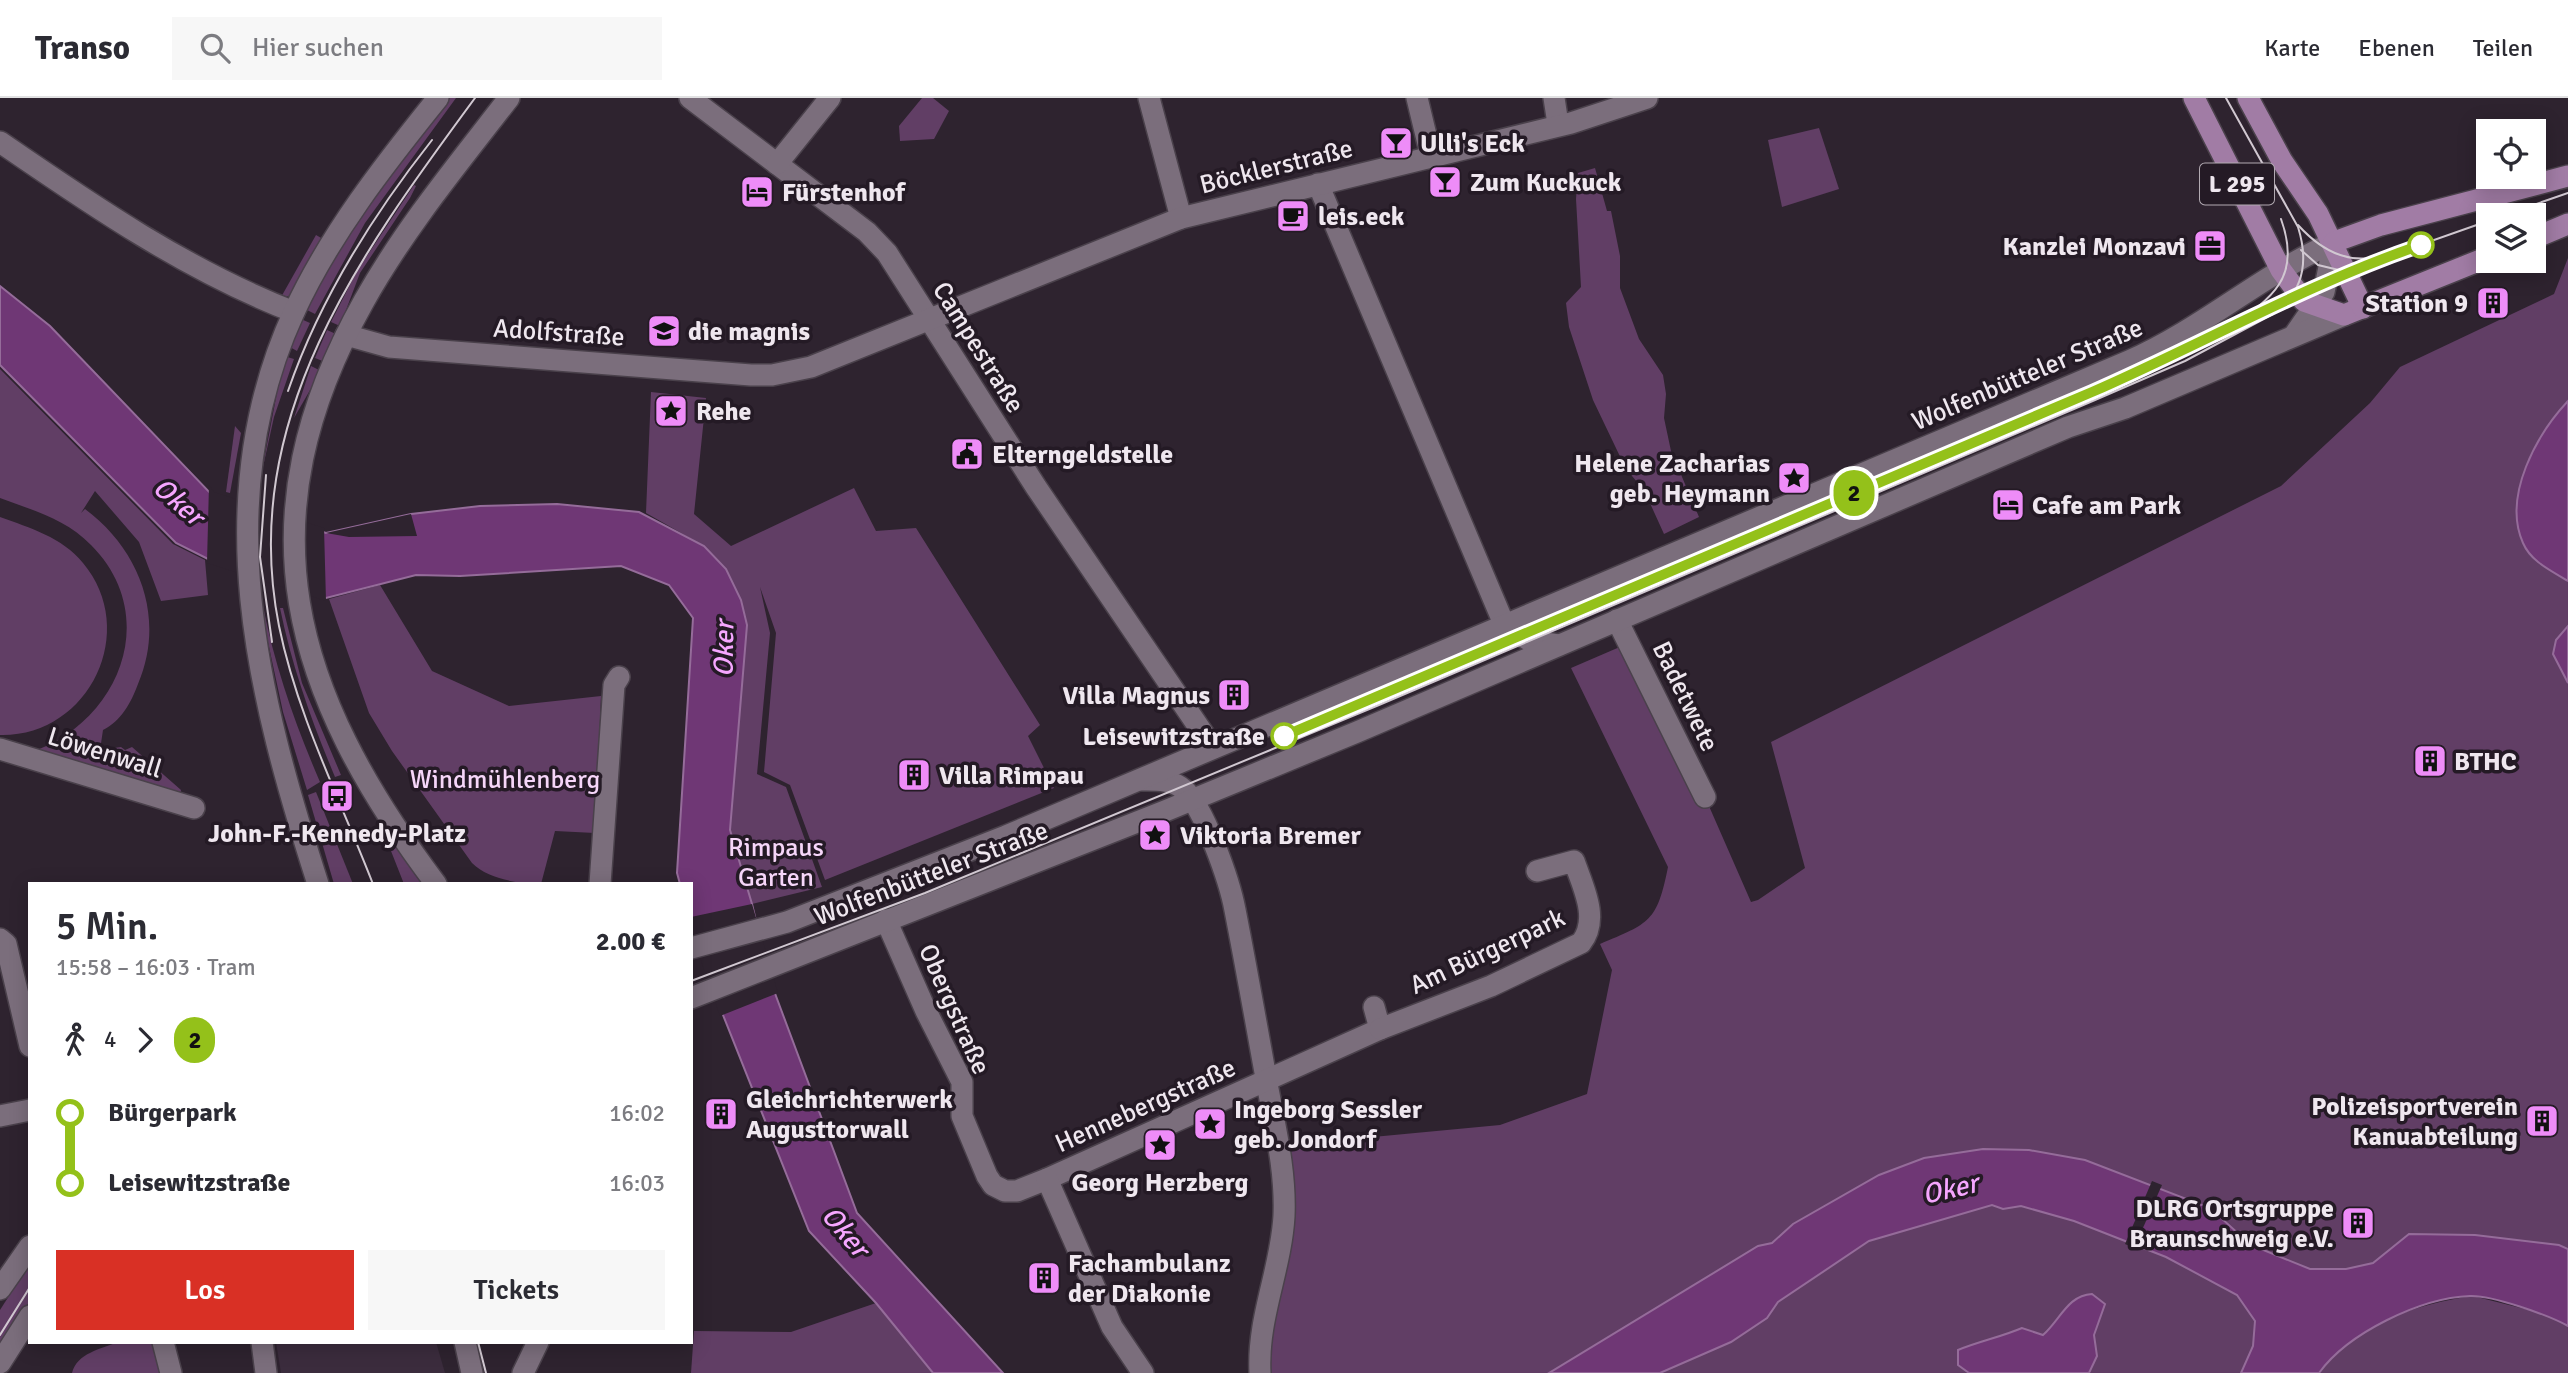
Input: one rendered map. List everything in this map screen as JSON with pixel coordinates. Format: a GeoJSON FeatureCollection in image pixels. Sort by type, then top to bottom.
{"type":"FeatureCollection","features":[{"type":"Feature","properties":{"kind":"main road","name":"L 295"},"geometry":{"type":"LineString","coordinates":[[2194,98],[2281,270],[2296,294],[2315,307],[2354,312],[2334,242],[2282,161],[2248,98]]}},
{"type":"Feature","properties":{"kind":"main road","name":"Wolfenbütteler Straße"},"geometry":{"type":"LineString","coordinates":[[2334,242],[2381,225],[2568,176]]}},
{"type":"Feature","properties":{"kind":"main road"},"geometry":{"type":"LineString","coordinates":[[2546,233],[2568,224]]}},
{"type":"Feature","properties":{"kind":"main road","name":"Wolfenbütteler Straße"},"geometry":{"type":"LineString","coordinates":[[2354,312],[2476,262]]}},
{"type":"Feature","properties":{"kind":"street"},"geometry":{"type":"LineString","coordinates":[[317,882],[271,728],[250,598],[247,558],[250,458],[279,347],[294,312],[337,234],[387,161],[438,98]]}},
{"type":"Feature","properties":{"kind":"street"},"geometry":{"type":"LineString","coordinates":[[435,882],[389,816],[340,733],[314,670],[299,607],[294,548],[296,515],[300,474],[310,428],[346,335],[383,268],[421,212],[509,98]]}},
{"type":"Feature","properties":{"kind":"street","name":"Campestraße"},"geometry":{"type":"LineString","coordinates":[[690,98],[867,232],[887,253],[928,320],[1213,748]]}},
{"type":"Feature","properties":{"kind":"street"},"geometry":{"type":"LineString","coordinates":[[777,164],[830,98]]}},
{"type":"Feature","properties":{"kind":"street"},"geometry":{"type":"LineString","coordinates":[[1149,98],[1181,218]]}},
{"type":"Feature","properties":{"kind":"street"},"geometry":{"type":"LineString","coordinates":[[1417,98],[1431,156]]}},
{"type":"Feature","properties":{"kind":"street"},"geometry":{"type":"LineString","coordinates":[[1554,98],[1558,124]]}},
{"type":"Feature","properties":{"kind":"street","name":"Böcklerstraße"},"geometry":{"type":"LineString","coordinates":[[928,320],[1181,218],[1558,124],[1647,98]]}},
{"type":"Feature","properties":{"kind":"street"},"geometry":{"type":"LineString","coordinates":[[0,142],[122,226],[268,302],[294,312]]}},
{"type":"Feature","properties":{"kind":"street"},"geometry":{"type":"LineString","coordinates":[[1318,184],[1504,624],[1530,641],[1559,645]]}},
{"type":"Feature","properties":{"kind":"street"},"geometry":{"type":"LineString","coordinates":[[2295,334],[2315,307],[2329,274],[2334,242]]}},
{"type":"Feature","properties":{"kind":"street","name":"Wolfenbütteler Straße"},"geometry":{"type":"LineString","coordinates":[[693,948],[761,931],[922,870],[2149,353],[2192,329],[2281,270],[2334,242]]}},
{"type":"Feature","properties":{"kind":"street","name":"Wolfenbütteler Straße"},"geometry":{"type":"LineString","coordinates":[[700,994],[1192,800],[2068,427],[2125,408],[2295,334],[2354,312]]}},
{"type":"Feature","properties":{"kind":"street","name":"Adolfstraße"},"geometry":{"type":"LineString","coordinates":[[346,335],[389,347],[772,375],[811,367],[928,320]]}},
{"type":"Feature","properties":{"kind":"street","name":"Badetwete"},"geometry":{"type":"LineString","coordinates":[[1617,620],[1705,797]]}},
{"type":"Feature","properties":{"kind":"street"},"geometry":{"type":"LineString","coordinates":[[600,882],[614,685],[619,677]]}},
{"type":"Feature","properties":{"kind":"street","name":"Löwenwall"},"geometry":{"type":"LineString","coordinates":[[0,750],[194,808]]}},
{"type":"Feature","properties":{"kind":"street","name":"Wolfenbütteler Straße"},"geometry":{"type":"LineString","coordinates":[[1141,780],[1171,782],[1181,787],[1192,800]]}},
{"type":"Feature","properties":{"kind":"street","name":"Hennebergstraße"},"geometry":{"type":"LineString","coordinates":[[1192,800],[1229,882],[1279,1142],[1284,1215],[1279,1258],[1263,1315],[1259,1350],[1260,1373]]}},
{"type":"Feature","properties":{"kind":"street","name":"Am Bürgerpark"},"geometry":{"type":"LineString","coordinates":[[1267,1081],[1380,1029],[1490,986],[1581,943],[1589,932],[1590,913],[1574,861],[1537,871]]}},
{"type":"Feature","properties":{"kind":"street","name":"Obergstraße"},"geometry":{"type":"LineString","coordinates":[[886,920],[926,1012],[962,1082],[962,1116],[993,1185],[1005,1191],[1017,1191],[1047,1180]]}},
{"type":"Feature","properties":{"kind":"street"},"geometry":{"type":"LineString","coordinates":[[3,942],[28,1037]]}},
{"type":"Feature","properties":{"kind":"street"},"geometry":{"type":"LineString","coordinates":[[1374,1007],[1380,1029]]}},
{"type":"Feature","properties":{"kind":"street","name":"Hennebergstraße"},"geometry":{"type":"LineString","coordinates":[[1047,1180],[1267,1081]]}},
{"type":"Feature","properties":{"kind":"street"},"geometry":{"type":"LineString","coordinates":[[0,1116],[28,1110]]}},
{"type":"Feature","properties":{"kind":"street"},"geometry":{"type":"LineString","coordinates":[[1047,1180],[1112,1327],[1143,1373]]}},
{"type":"Feature","properties":{"kind":"street"},"geometry":{"type":"LineString","coordinates":[[0,1289],[28,1248]]}},
{"type":"Feature","properties":{"kind":"street"},"geometry":{"type":"LineString","coordinates":[[0,1363],[28,1319]]}},
{"type":"Feature","properties":{"kind":"street"},"geometry":{"type":"LineString","coordinates":[[164,1344],[171,1373]]}},
{"type":"Feature","properties":{"kind":"street"},"geometry":{"type":"LineString","coordinates":[[262,1344],[266,1373]]}},
{"type":"Feature","properties":{"kind":"street"},"geometry":{"type":"LineString","coordinates":[[465,1344],[472,1373]]}},
{"type":"Feature","properties":{"kind":"street"},"geometry":{"type":"LineString","coordinates":[[523,1373],[537,1344]]}},
{"type":"Feature","properties":{"kind":"shaded area"},"geometry":{"type":"Polygon","coordinates":[[[276,1344],[437,1344],[445,1373],[281,1373],[276,1344]]]}},
{"type":"Feature","properties":{"kind":"green space"},"geometry":{"type":"Polygon","coordinates":[[[448,98],[456,98],[365,223],[315,314],[305,309],[357,218],[448,98]]]}},
{"type":"Feature","properties":{"kind":"green space"},"geometry":{"type":"Polygon","coordinates":[[[922,98],[933,98],[949,111],[934,139],[900,141],[899,126],[922,98]]]}},
{"type":"Feature","properties":{"kind":"green space"},"geometry":{"type":"Polygon","coordinates":[[[1819,128],[1839,189],[1782,207],[1768,140],[1819,128]]]}},
{"type":"Feature","properties":{"kind":"green space"},"geometry":{"type":"Polygon","coordinates":[[[1595,168],[1607,211],[1611,211],[1620,256],[1620,288],[1639,339],[1663,375],[1666,394],[1664,418],[1671,451],[1699,517],[1664,534],[1644,490],[1626,469],[1593,400],[1569,327],[1566,303],[1581,287],[1576,199],[1578,173],[1595,168]]]}},
{"type":"Feature","properties":{"kind":"green space"},"geometry":{"type":"Polygon","coordinates":[[[414,185],[416,186],[410,198],[360,273],[340,326],[331,322],[357,271],[414,185]]]}},
{"type":"Feature","properties":{"kind":"green space"},"geometry":{"type":"Polygon","coordinates":[[[316,235],[323,239],[294,294],[280,299],[316,235]]]}},
{"type":"Feature","properties":{"kind":"green space"},"geometry":{"type":"Polygon","coordinates":[[[2568,258],[2568,1249],[2559,1245],[2475,1235],[2409,1234],[2373,1263],[2346,1269],[2310,1269],[2251,1245],[2210,1208],[2085,1160],[2029,1150],[1793,1224],[1772,1243],[1758,1246],[1549,1373],[1269,1373],[1273,1318],[1289,1261],[1293,1219],[1288,1145],[1500,1125],[1587,1094],[1612,970],[1600,944],[1630,931],[1649,918],[1660,899],[1668,867],[1571,668],[1629,643],[1705,797],[1751,902],[1758,900],[1805,868],[1771,742],[2281,486],[2370,403],[2400,367],[2554,294],[2568,258]]]}},
{"type":"Feature","properties":{"kind":"green space"},"geometry":{"type":"Polygon","coordinates":[[[301,319],[310,323],[297,351],[288,346],[301,319]]]}},
{"type":"Feature","properties":{"kind":"green space"},"geometry":{"type":"Polygon","coordinates":[[[327,330],[336,334],[325,362],[315,358],[327,330]]]}},
{"type":"Feature","properties":{"kind":"green space"},"geometry":{"type":"Polygon","coordinates":[[[284,356],[294,359],[274,417],[261,476],[284,356]]]}},
{"type":"Feature","properties":{"kind":"green space"},"geometry":{"type":"Polygon","coordinates":[[[311,366],[321,371],[294,418],[311,366]]]}},
{"type":"Feature","properties":{"kind":"green space"},"geometry":{"type":"Polygon","coordinates":[[[0,369],[173,544],[205,560],[208,595],[161,601],[139,542],[95,491],[81,513],[85,509],[120,544],[143,587],[148,610],[146,659],[138,684],[125,711],[103,730],[100,750],[121,747],[125,750],[132,747],[181,790],[180,796],[37,750],[67,735],[91,714],[110,689],[122,661],[127,631],[124,602],[112,572],[91,545],[60,522],[0,498],[0,369]]]}},
{"type":"Feature","properties":{"kind":"green space","name":"Rimpaus Garten"},"geometry":{"type":"Polygon","coordinates":[[[651,392],[706,398],[694,514],[731,546],[854,488],[876,531],[916,528],[1040,725],[1028,736],[1054,788],[825,880],[790,785],[764,772],[776,633],[760,587],[770,633],[757,774],[786,787],[822,887],[752,904],[730,830],[736,734],[704,546],[646,513],[651,392]]]}},
{"type":"Feature","properties":{"kind":"green space"},"geometry":{"type":"Polygon","coordinates":[[[235,426],[241,433],[230,493],[226,492],[235,426]]]}},
{"type":"Feature","properties":{"kind":"green space"},"geometry":{"type":"Polygon","coordinates":[[[0,517],[45,534],[75,554],[99,590],[107,619],[105,648],[96,675],[80,699],[59,719],[31,731],[0,735],[0,517]]]}},
{"type":"Feature","properties":{"kind":"green space","name":"Windmühlenberg"},"geometry":{"type":"Polygon","coordinates":[[[380,585],[432,671],[509,706],[601,696],[595,833],[555,831],[542,882],[504,880],[486,873],[472,863],[392,751],[369,713],[329,599],[380,585]]]}},
{"type":"Feature","properties":{"kind":"green space"},"geometry":{"type":"Polygon","coordinates":[[[260,605],[263,606],[287,695],[320,782],[307,790],[283,712],[260,605]]]}},
{"type":"Feature","properties":{"kind":"green space"},"geometry":{"type":"Polygon","coordinates":[[[280,608],[283,608],[302,683],[341,775],[335,777],[311,715],[290,652],[280,608]]]}},
{"type":"Feature","properties":{"kind":"green space"},"geometry":{"type":"Polygon","coordinates":[[[316,792],[352,882],[333,882],[308,795],[316,792]]]}},
{"type":"Feature","properties":{"kind":"green space"},"geometry":{"type":"Polygon","coordinates":[[[369,800],[424,882],[403,882],[391,851],[394,850],[369,800]]]}},
{"type":"Feature","properties":{"kind":"green space"},"geometry":{"type":"Polygon","coordinates":[[[1992,1205],[2003,1209],[2021,1206],[2074,1221],[2166,1257],[2237,1295],[2255,1320],[2253,1346],[2241,1373],[1660,1373],[1731,1342],[1767,1318],[1778,1302],[1870,1241],[1992,1205]]]}},
{"type":"Feature","properties":{"kind":"green space"},"geometry":{"type":"Polygon","coordinates":[[[28,1266],[28,1304],[0,1345],[0,1310],[28,1266]]]}},
{"type":"Feature","properties":{"kind":"green space"},"geometry":{"type":"Polygon","coordinates":[[[2473,1296],[2549,1315],[2568,1326],[2568,1373],[2319,1373],[2333,1356],[2350,1342],[2388,1319],[2430,1304],[2473,1296]]]}},
{"type":"Feature","properties":{"kind":"green space"},"geometry":{"type":"Polygon","coordinates":[[[876,1303],[933,1373],[691,1373],[694,1331],[791,1332],[876,1303]]]}},
{"type":"Feature","properties":{"kind":"green space"},"geometry":{"type":"Polygon","coordinates":[[[113,1344],[157,1344],[166,1373],[72,1373],[84,1356],[113,1344]]]}},
{"type":"Feature","properties":{"kind":"water","name":"Oker"},"geometry":{"type":"Polygon","coordinates":[[[0,286],[50,326],[212,495],[326,533],[411,514],[480,506],[557,504],[639,512],[704,546],[726,569],[741,600],[747,625],[730,830],[752,904],[770,980],[857,1213],[1003,1373],[933,1373],[876,1303],[809,1231],[723,1015],[693,926],[693,882],[679,882],[677,873],[693,618],[669,585],[621,566],[460,576],[416,575],[326,598],[210,560],[176,543],[0,365],[0,286]]]}},
{"type":"Feature","properties":{"kind":"water"},"geometry":{"type":"Polygon","coordinates":[[[2568,401],[2568,581],[2531,556],[2523,543],[2517,506],[2520,486],[2535,448],[2545,430],[2568,401]]]}},
{"type":"Feature","properties":{"kind":"water"},"geometry":{"type":"Polygon","coordinates":[[[2568,626],[2568,683],[2553,654],[2556,640],[2568,626]]]}},
{"type":"Feature","properties":{"kind":"water","name":"Oker"},"geometry":{"type":"Polygon","coordinates":[[[1983,1149],[2029,1150],[2085,1160],[2210,1208],[2251,1245],[2310,1269],[2346,1269],[2373,1263],[2409,1234],[2475,1235],[2559,1245],[2568,1249],[2568,1326],[2505,1302],[2470,1296],[2450,1298],[2408,1311],[2366,1332],[2348,1344],[2319,1373],[2241,1373],[2253,1346],[2255,1321],[2237,1295],[2166,1257],[2074,1221],[2021,1206],[2003,1209],[1992,1205],[1869,1241],[1778,1302],[1767,1318],[1731,1342],[1660,1373],[1549,1373],[1758,1246],[1772,1243],[1793,1224],[1879,1175],[1924,1158],[1983,1149]]]}},
{"type":"Feature","properties":{"kind":"water"},"geometry":{"type":"Polygon","coordinates":[[[2092,1294],[2105,1304],[2094,1335],[2097,1356],[2089,1373],[1969,1373],[1958,1365],[1958,1350],[1966,1347],[2022,1328],[2043,1335],[2070,1303],[2084,1295],[2092,1294]]]}},
{"type":"Feature","properties":{"kind":"pier"},"geometry":{"type":"Polygon","coordinates":[[[209,485],[214,492],[324,528],[326,601],[207,563],[209,485]]]}},
{"type":"Feature","properties":{"kind":"pier"},"geometry":{"type":"Polygon","coordinates":[[[411,514],[417,536],[349,537],[326,533],[411,514]]]}},
{"type":"Feature","properties":{"kind":"pier"},"geometry":{"type":"Polygon","coordinates":[[[752,904],[778,993],[720,1016],[693,937],[693,917],[752,904]]]}},
{"type":"Feature","properties":{"kind":"pier"},"geometry":{"type":"Polygon","coordinates":[[[2152,1181],[2162,1185],[2134,1248],[2125,1244],[2152,1181]]]}},
{"type":"Feature","properties":{"kind":"tram line"},"geometry":{"type":"LineString","coordinates":[[372,882],[308,724],[279,626],[271,551],[276,479],[293,410],[318,343],[352,279],[390,217],[475,98]]}},
{"type":"Feature","properties":{"kind":"tram line"},"geometry":{"type":"LineString","coordinates":[[693,980],[925,893],[1379,705],[2185,361],[2273,314],[2292,296],[2297,286],[2303,264],[2301,240],[2298,227],[2226,98]]}},
{"type":"Feature","properties":{"kind":"tram line"},"geometry":{"type":"LineString","coordinates":[[288,391],[316,323],[350,259],[389,198],[432,140]]}},
{"type":"Feature","properties":{"kind":"tram line"},"geometry":{"type":"LineString","coordinates":[[2539,203],[2568,193]]}},
{"type":"Feature","properties":{"kind":"tram line"},"geometry":{"type":"LineString","coordinates":[[2228,328],[2270,296],[2279,284],[2288,256],[2287,239],[2281,219]]}},
{"type":"Feature","properties":{"kind":"tram line"},"geometry":{"type":"LineString","coordinates":[[2298,225],[2313,240],[2330,251],[2359,259],[2370,258]]}},
{"type":"Feature","properties":{"kind":"tram line"},"geometry":{"type":"LineString","coordinates":[[2293,296],[2346,271],[2476,225]]}},
{"type":"Feature","properties":{"kind":"tram line","name":"2"},"geometry":{"type":"LineString","coordinates":[[1284,736],[2092,392],[2181,353],[2344,272],[2421,245]]}},
{"type":"Feature","properties":{"kind":"tram line"},"geometry":{"type":"LineString","coordinates":[[2301,250],[2318,265],[2347,272]]}},
{"type":"Feature","properties":{"kind":"tram line"},"geometry":{"type":"LineString","coordinates":[[266,475],[260,557],[272,642]]}},
{"type":"Feature","properties":{"kind":"tram line"},"geometry":{"type":"LineString","coordinates":[[0,1335],[28,1290]]}},
{"type":"Feature","properties":{"kind":"tram line"},"geometry":{"type":"LineString","coordinates":[[479,1344],[486,1373]]}},
{"type":"Feature","properties":{"kind":"place","name":"Ulli's Eck"},"geometry":{"type":"Point","coordinates":[1396,143]}},
{"type":"Feature","properties":{"kind":"place","name":"Zum Kuckuck"},"geometry":{"type":"Point","coordinates":[1445,182]}},
{"type":"Feature","properties":{"kind":"place","name":"Fürstenhof"},"geometry":{"type":"Point","coordinates":[757,192]}},
{"type":"Feature","properties":{"kind":"place","name":"leis.eck"},"geometry":{"type":"Point","coordinates":[1293,216]}},
{"type":"Feature","properties":{"kind":"place","name":"Kanzlei Monzavi"},"geometry":{"type":"Point","coordinates":[2210,246]}},
{"type":"Feature","properties":{"kind":"place","name":"Station 9"},"geometry":{"type":"Point","coordinates":[2493,303]}},
{"type":"Feature","properties":{"kind":"place","name":"die magnis"},"geometry":{"type":"Point","coordinates":[664,331]}},
{"type":"Feature","properties":{"kind":"place","name":"Rehe"},"geometry":{"type":"Point","coordinates":[671,411]}},
{"type":"Feature","properties":{"kind":"place","name":"Elterngeldstelle"},"geometry":{"type":"Point","coordinates":[967,454]}},
{"type":"Feature","properties":{"kind":"place","name":"Helene Zacharias geb. Heymann"},"geometry":{"type":"Point","coordinates":[1794,478]}},
{"type":"Feature","properties":{"kind":"place","name":"Cafe am Park"},"geometry":{"type":"Point","coordinates":[2008,505]}},
{"type":"Feature","properties":{"kind":"place","name":"Villa Magnus"},"geometry":{"type":"Point","coordinates":[1234,695]}},
{"type":"Feature","properties":{"kind":"place","name":"Leisewitzstraße"},"geometry":{"type":"Point","coordinates":[1284,736]}},
{"type":"Feature","properties":{"kind":"place","name":"BTHC"},"geometry":{"type":"Point","coordinates":[2430,761]}},
{"type":"Feature","properties":{"kind":"place","name":"Villa Rimpau"},"geometry":{"type":"Point","coordinates":[914,775]}},
{"type":"Feature","properties":{"kind":"place","name":"John-F.-Kennedy-Platz"},"geometry":{"type":"Point","coordinates":[337,796]}},
{"type":"Feature","properties":{"kind":"place","name":"Viktoria Bremer"},"geometry":{"type":"Point","coordinates":[1155,835]}},
{"type":"Feature","properties":{"kind":"place","name":"Gleichrichterwerk Augusttorwall"},"geometry":{"type":"Point","coordinates":[721,1114]}},
{"type":"Feature","properties":{"kind":"place","name":"Polizeisportverein Kanuabteilung"},"geometry":{"type":"Point","coordinates":[2542,1121]}},
{"type":"Feature","properties":{"kind":"place","name":"Ingeborg Sessler geb. Jondorf"},"geometry":{"type":"Point","coordinates":[1210,1124]}},
{"type":"Feature","properties":{"kind":"place","name":"Georg Herzberg"},"geometry":{"type":"Point","coordinates":[1160,1145]}},
{"type":"Feature","properties":{"kind":"place","name":"DLRG Ortsgruppe Braunschweig e.V."},"geometry":{"type":"Point","coordinates":[2358,1223]}},
{"type":"Feature","properties":{"kind":"place","name":"Fachambulanz der Diakonie"},"geometry":{"type":"Point","coordinates":[1044,1278]}}]}
